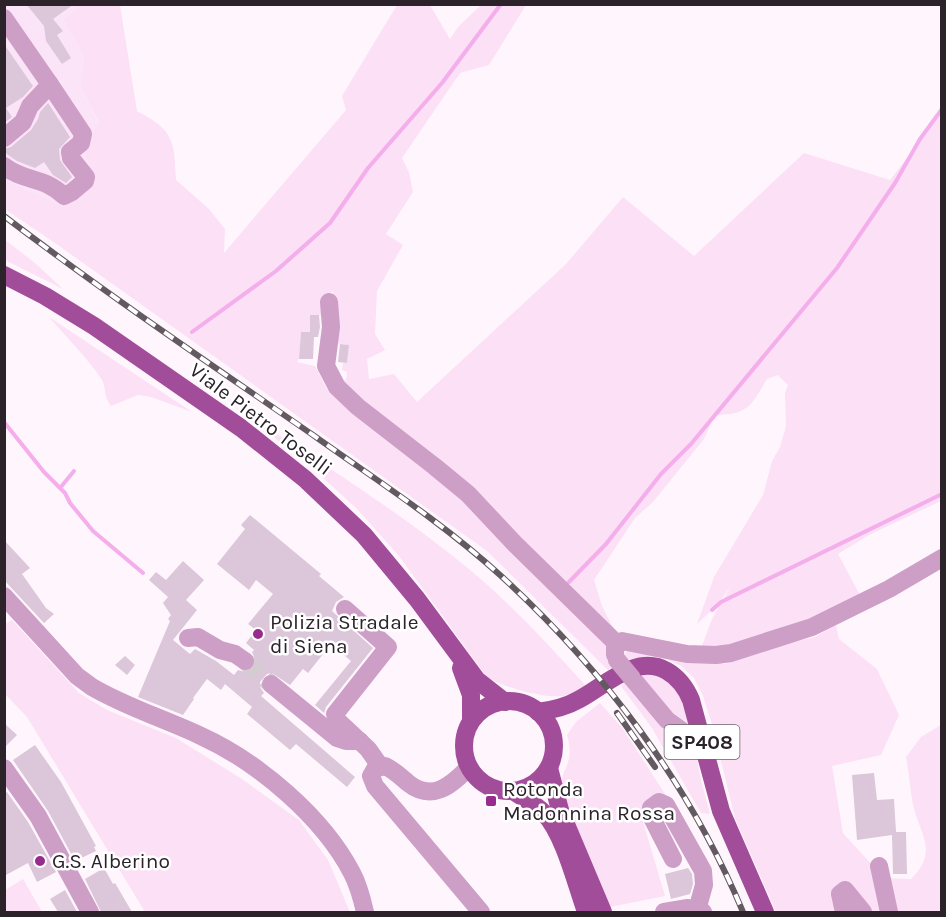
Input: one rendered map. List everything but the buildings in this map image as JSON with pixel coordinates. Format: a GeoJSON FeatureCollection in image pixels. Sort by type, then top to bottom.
{"type":"FeatureCollection","features":[{"type":"Feature","properties":{"kind":"main road","name":"Viale Pietro Toselli"},"geometry":{"type":"LineString","coordinates":[[4,275],[45,296],[94,326],[291,467],[330,501],[371,543],[411,591],[477,680],[505,702],[525,704],[538,712]]}},
{"type":"Feature","properties":{"kind":"main road","name":"Viale Pietro Toselli"},"geometry":{"type":"LineString","coordinates":[[450,644],[470,690],[472,701],[471,721],[464,741],[469,768]]}},
{"type":"Feature","properties":{"kind":"main road","name":"SP408"},"geometry":{"type":"LineString","coordinates":[[577,701],[631,669],[649,666],[661,668],[674,676],[686,689],[724,820],[765,912]]}},
{"type":"Feature","properties":{"kind":"main road"},"geometry":{"type":"LineString","coordinates":[[538,712],[577,701]]}},
{"type":"Feature","properties":{"kind":"main road"},"geometry":{"type":"LineString","coordinates":[[553,735],[577,701]]}},
{"type":"Feature","properties":{"kind":"main road"},"geometry":{"type":"LineString","coordinates":[[471,721],[482,710],[505,702]]}},
{"type":"Feature","properties":{"kind":"main road"},"geometry":{"type":"LineString","coordinates":[[469,768],[474,775],[487,784],[504,790],[513,791],[530,786],[549,768],[555,753],[553,735],[548,722],[538,712]]}},
{"type":"Feature","properties":{"kind":"main road"},"geometry":{"type":"LineString","coordinates":[[549,768],[560,810],[603,912]]}},
{"type":"Feature","properties":{"kind":"main road"},"geometry":{"type":"LineString","coordinates":[[513,791],[537,807],[552,824],[560,839],[586,912]]}},
{"type":"Feature","properties":{"kind":"street"},"geometry":{"type":"LineString","coordinates":[[4,18],[83,134],[81,143],[70,152],[71,158],[86,177],[85,181],[64,196],[56,188],[42,181],[18,175],[4,166]]}},
{"type":"Feature","properties":{"kind":"street"},"geometry":{"type":"LineString","coordinates":[[4,138],[23,122],[30,106],[49,83]]}},
{"type":"Feature","properties":{"kind":"street"},"geometry":{"type":"LineString","coordinates":[[329,302],[331,327],[326,366],[337,387],[468,494],[617,652],[632,678],[667,720],[703,746]]}},
{"type":"Feature","properties":{"kind":"street"},"geometry":{"type":"LineString","coordinates":[[617,652],[626,641],[687,654],[731,653],[812,627],[889,589],[942,558]]}},
{"type":"Feature","properties":{"kind":"street"},"geometry":{"type":"LineString","coordinates":[[4,596],[77,676],[92,687],[225,748],[288,795],[315,822],[344,858],[361,892],[365,912]]}},
{"type":"Feature","properties":{"kind":"street"},"geometry":{"type":"LineString","coordinates":[[345,609],[388,647],[336,712],[338,721],[360,741],[380,766],[389,768],[418,789],[430,792],[443,788],[469,768]]}},
{"type":"Feature","properties":{"kind":"street"},"geometry":{"type":"LineString","coordinates":[[188,638],[198,637],[245,661]]}},
{"type":"Feature","properties":{"kind":"street"},"geometry":{"type":"LineString","coordinates":[[271,684],[337,738],[346,741],[360,741]]}},
{"type":"Feature","properties":{"kind":"street"},"geometry":{"type":"LineString","coordinates":[[380,766],[373,771],[371,776],[375,786],[481,912]]}},
{"type":"Feature","properties":{"kind":"street"},"geometry":{"type":"LineString","coordinates":[[4,768],[38,816],[90,912]]}},
{"type":"Feature","properties":{"kind":"street"},"geometry":{"type":"LineString","coordinates":[[673,859],[651,816],[651,808],[659,802],[666,805],[703,871],[704,885],[686,911]]}},
{"type":"Feature","properties":{"kind":"street"},"geometry":{"type":"LineString","coordinates":[[879,866],[889,912]]}},
{"type":"Feature","properties":{"kind":"street"},"geometry":{"type":"LineString","coordinates":[[843,912],[840,894],[845,890],[863,912]]}},
{"type":"Feature","properties":{"kind":"shaded area"},"geometry":{"type":"Polygon","coordinates":[[[4,5],[73,5],[76,9],[63,19],[84,57],[80,86],[99,124],[82,149],[93,176],[38,231],[5,209],[4,5]]]}},
{"type":"Feature","properties":{"kind":"shaded area"},"geometry":{"type":"Polygon","coordinates":[[[73,5],[120,5],[137,111],[166,131],[173,146],[176,180],[209,209],[225,229],[224,253],[346,110],[342,96],[397,5],[430,5],[450,39],[458,27],[481,5],[526,5],[489,65],[460,73],[402,158],[409,172],[413,192],[386,234],[403,245],[377,291],[375,334],[385,350],[367,359],[369,379],[394,374],[417,402],[566,264],[623,197],[694,256],[804,153],[890,180],[941,114],[941,501],[869,535],[838,554],[861,597],[769,636],[700,651],[712,619],[731,586],[718,604],[697,624],[714,577],[763,495],[772,461],[780,447],[786,426],[785,393],[788,385],[778,375],[767,379],[757,396],[742,411],[715,415],[704,439],[653,502],[635,518],[594,580],[602,606],[617,635],[615,665],[608,670],[487,551],[5,209],[4,178],[27,191],[63,206],[93,176],[82,149],[99,123],[80,86],[84,57],[63,19],[76,9],[73,5]],[[333,291],[321,299],[328,316],[311,315],[310,332],[301,332],[297,362],[315,366],[327,389],[334,393],[340,381],[346,380],[347,372],[342,370],[343,363],[347,363],[349,345],[335,343],[333,291]]]}},
{"type":"Feature","properties":{"kind":"shaded area"},"geometry":{"type":"Polygon","coordinates":[[[4,239],[35,263],[63,289],[5,260],[4,239]]]}},
{"type":"Feature","properties":{"kind":"shaded area"},"geometry":{"type":"Polygon","coordinates":[[[49,317],[192,412],[151,397],[138,395],[111,406],[106,398],[102,380],[49,317]]]}},
{"type":"Feature","properties":{"kind":"shaded area"},"geometry":{"type":"Polygon","coordinates":[[[232,405],[353,484],[412,525],[469,569],[544,640],[585,685],[564,696],[547,696],[512,688],[486,676],[399,556],[357,509],[307,463],[232,405]]]}},
{"type":"Feature","properties":{"kind":"shaded area"},"geometry":{"type":"Polygon","coordinates":[[[12,620],[79,693],[107,710],[176,738],[242,779],[299,820],[328,860],[350,912],[145,912],[27,717],[5,694],[5,624],[12,620]]]}},
{"type":"Feature","properties":{"kind":"shaded area"},"geometry":{"type":"Polygon","coordinates":[[[836,625],[839,639],[877,669],[899,715],[881,755],[832,766],[843,833],[884,878],[911,879],[924,860],[926,851],[913,805],[906,757],[921,737],[941,725],[941,912],[776,912],[735,818],[711,721],[694,678],[681,666],[667,659],[648,656],[624,660],[623,655],[630,648],[725,664],[771,647],[815,637],[836,625]]]}},
{"type":"Feature","properties":{"kind":"shaded area"},"geometry":{"type":"Polygon","coordinates":[[[640,674],[659,674],[672,684],[689,718],[688,734],[640,674]]]}},
{"type":"Feature","properties":{"kind":"shaded area"},"geometry":{"type":"Polygon","coordinates":[[[628,679],[696,751],[710,814],[701,813],[652,728],[621,686],[628,679]]]}},
{"type":"Feature","properties":{"kind":"shaded area"},"geometry":{"type":"Polygon","coordinates":[[[600,703],[623,729],[667,797],[651,799],[641,815],[665,896],[610,907],[561,790],[561,782],[570,753],[567,735],[576,722],[600,703]]]}},
{"type":"Feature","properties":{"kind":"shaded area"},"geometry":{"type":"Polygon","coordinates":[[[23,879],[42,912],[5,912],[5,890],[23,879]]]}},
{"type":"Feature","properties":{"kind":"waterway"},"geometry":{"type":"LineString","coordinates":[[192,332],[276,271],[330,223],[368,168],[442,83],[501,4]]}},
{"type":"Feature","properties":{"kind":"waterway"},"geometry":{"type":"LineString","coordinates":[[569,582],[606,544],[661,474],[691,444],[837,268],[895,183],[920,139],[942,109]]}},
{"type":"Feature","properties":{"kind":"waterway"},"geometry":{"type":"LineString","coordinates":[[4,422],[44,472],[65,493],[70,503],[93,531],[143,573]]}},
{"type":"Feature","properties":{"kind":"waterway"},"geometry":{"type":"LineString","coordinates":[[60,488],[74,471]]}},
{"type":"Feature","properties":{"kind":"waterway"},"geometry":{"type":"LineString","coordinates":[[712,610],[721,602],[942,494]]}},
{"type":"Feature","properties":{"kind":"tunnel"},"geometry":{"type":"LineString","coordinates":[[245,661],[271,684]]}},
{"type":"Feature","properties":{"kind":"railway"},"geometry":{"type":"LineString","coordinates":[[4,216],[119,300],[408,502],[500,575],[574,649],[640,730],[670,773],[697,818],[743,912]]}},
{"type":"Feature","properties":{"kind":"railway"},"geometry":{"type":"LineString","coordinates":[[617,713],[655,767]]}},
{"type":"Feature","properties":{"kind":"place","name":"Polizia Stradale di Siena"},"geometry":{"type":"Point","coordinates":[258,634]}},
{"type":"Feature","properties":{"kind":"place","name":"Rotonda Madonnina Rossa"},"geometry":{"type":"Point","coordinates":[491,801]}},
{"type":"Feature","properties":{"kind":"place","name":"G.S. Alberino"},"geometry":{"type":"Point","coordinates":[40,861]}}]}
